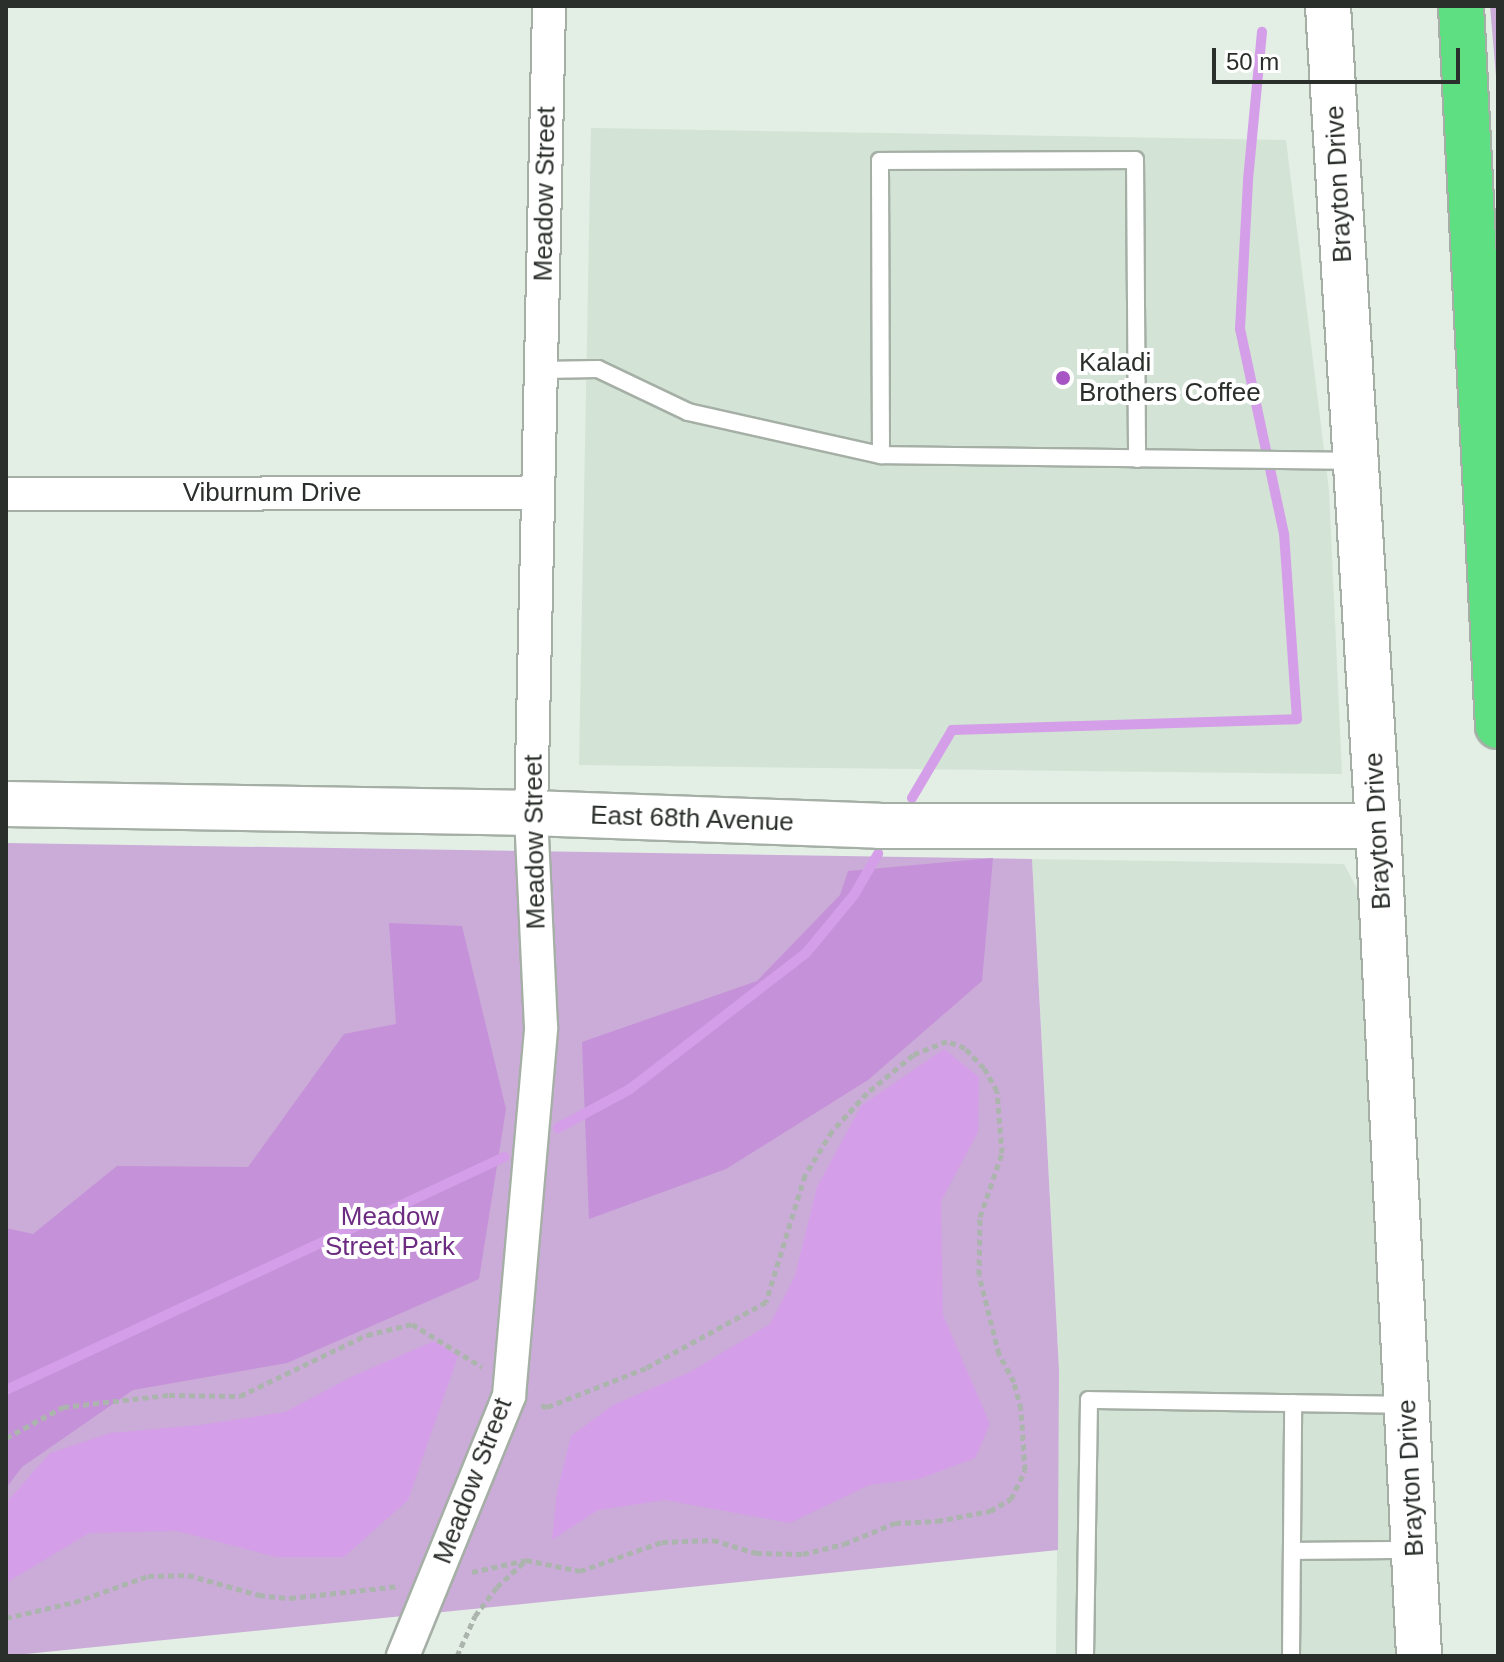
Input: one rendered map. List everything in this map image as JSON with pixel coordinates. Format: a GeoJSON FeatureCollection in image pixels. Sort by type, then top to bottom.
{"type":"FeatureCollection","features":[{"type":"Feature","properties":{"kind":"highway"},"geometry":{"type":"LineString","coordinates":[[1461,6],[1498,726]]}},
{"type":"Feature","properties":{"kind":"street","name":"Meadow Street"},"geometry":{"type":"LineString","coordinates":[[403,1656],[509,1396],[541,1027],[531,813],[549,6]]}},
{"type":"Feature","properties":{"kind":"street","name":"Brayton Drive"},"geometry":{"type":"LineString","coordinates":[[1328,6],[1378,826],[1419,1656]]}},
{"type":"Feature","properties":{"kind":"street","name":"Viburnum Drive"},"geometry":{"type":"LineString","coordinates":[[6,494],[538,493]]}},
{"type":"Feature","properties":{"kind":"street","name":"East 68th Avenue"},"geometry":{"type":"LineString","coordinates":[[6,804],[531,813],[879,826],[1378,826]]}},
{"type":"Feature","properties":{"kind":"lane"},"geometry":{"type":"LineString","coordinates":[[881,455],[880,161],[1135,160],[1137,459]]}},
{"type":"Feature","properties":{"kind":"lane"},"geometry":{"type":"LineString","coordinates":[[541,370],[598,369],[688,412],[881,455],[1356,461]]}},
{"type":"Feature","properties":{"kind":"lane"},"geometry":{"type":"LineString","coordinates":[[1085,1656],[1089,1400],[1407,1405]]}},
{"type":"Feature","properties":{"kind":"lane"},"geometry":{"type":"LineString","coordinates":[[1291,1656],[1293,1403]]}},
{"type":"Feature","properties":{"kind":"lane"},"geometry":{"type":"LineString","coordinates":[[1292,1551],[1414,1550]]}},
{"type":"Feature","properties":{"kind":"path"},"geometry":{"type":"LineString","coordinates":[[6,1438],[63,1407],[169,1395],[240,1396],[367,1335],[412,1324],[547,1407],[646,1368],[766,1302],[805,1175],[832,1131],[867,1093],[913,1055],[947,1041],[965,1048],[984,1068],[997,1091],[1002,1153],[980,1217],[979,1275],[999,1354],[1014,1382],[1021,1409],[1025,1470],[1011,1499],[990,1511],[937,1521],[895,1523],[844,1544],[803,1554],[756,1553],[713,1540],[662,1542],[580,1571],[526,1560],[434,1580],[290,1598],[259,1595],[188,1575],[148,1576],[75,1602],[6,1618]]}},
{"type":"Feature","properties":{"kind":"path"},"geometry":{"type":"LineString","coordinates":[[457,1656],[475,1616],[497,1587],[526,1560]]}},
{"type":"Feature","properties":{"kind":"shaded area"},"geometry":{"type":"Polygon","coordinates":[[[591,128],[1286,140],[1329,491],[1342,774],[579,765],[591,128]]]}},
{"type":"Feature","properties":{"kind":"shaded area"},"geometry":{"type":"Polygon","coordinates":[[[1032,859],[1344,864],[1368,909],[1395,1656],[1056,1656],[1059,1369],[1032,859]]]}},
{"type":"Feature","properties":{"kind":"shaded area"},"geometry":{"type":"Polygon","coordinates":[[[944,1049],[979,1077],[978,1132],[941,1201],[943,1315],[990,1424],[975,1458],[919,1479],[869,1485],[790,1523],[665,1500],[598,1510],[552,1540],[557,1492],[571,1436],[613,1405],[690,1372],[770,1324],[795,1276],[817,1187],[861,1106],[944,1049]]]}},
{"type":"Feature","properties":{"kind":"shaded area"},"geometry":{"type":"Polygon","coordinates":[[[434,1341],[458,1356],[408,1500],[344,1557],[276,1557],[177,1531],[89,1533],[6,1583],[6,1503],[50,1453],[110,1433],[200,1425],[285,1412],[353,1376],[434,1341]]]}},
{"type":"Feature","properties":{"kind":"green space"},"geometry":{"type":"Polygon","coordinates":[[[1490,6],[1498,6],[1498,99],[1490,6]]]}},
{"type":"Feature","properties":{"kind":"green space","name":"Meadow Street Park"},"geometry":{"type":"Polygon","coordinates":[[[6,843],[1032,859],[1059,1370],[1058,1550],[6,1656],[6,843]]]}},
{"type":"Feature","properties":{"kind":"green space"},"geometry":{"type":"Polygon","coordinates":[[[993,858],[982,981],[868,1080],[726,1169],[589,1219],[582,1042],[757,981],[840,895],[848,871],[993,858]]]}},
{"type":"Feature","properties":{"kind":"green space"},"geometry":{"type":"Polygon","coordinates":[[[389,923],[462,926],[506,1109],[479,1279],[287,1363],[133,1390],[22,1467],[6,1488],[6,1228],[33,1234],[117,1166],[248,1167],[344,1034],[396,1024],[389,923]]]}},
{"type":"Feature","properties":{"kind":"waterway"},"geometry":{"type":"LineString","coordinates":[[912,798],[952,730],[1297,719],[1284,534],[1240,329],[1248,180],[1262,32]]}},
{"type":"Feature","properties":{"kind":"waterway"},"geometry":{"type":"LineString","coordinates":[[558,1128],[630,1089],[806,953],[854,895],[878,854]]}},
{"type":"Feature","properties":{"kind":"waterway"},"geometry":{"type":"LineString","coordinates":[[6,1390],[504,1157]]}},
{"type":"Feature","properties":{"kind":"place","name":"Kaladi Brothers Coffee"},"geometry":{"type":"Point","coordinates":[1063,378]}}]}
